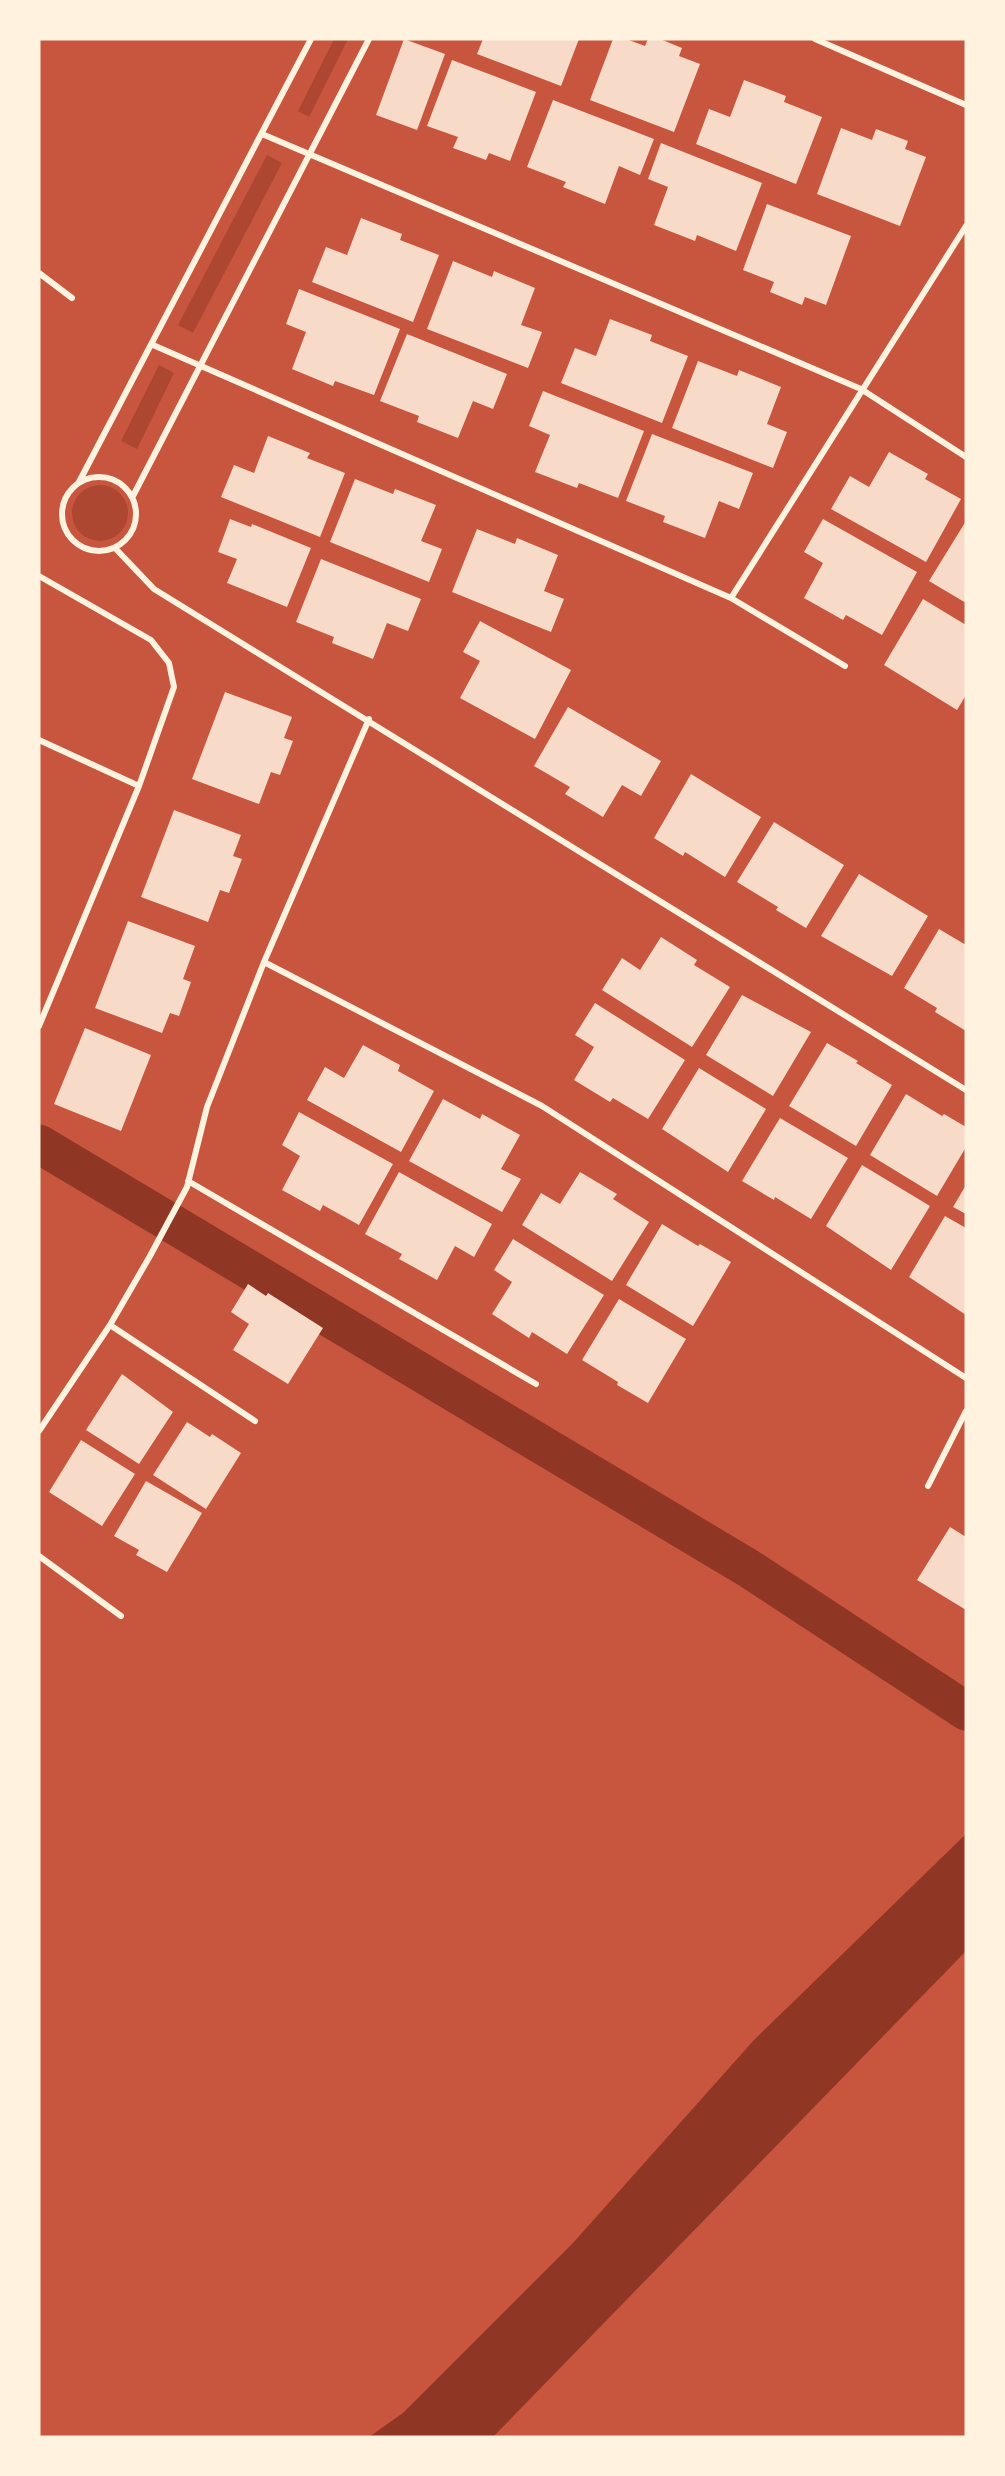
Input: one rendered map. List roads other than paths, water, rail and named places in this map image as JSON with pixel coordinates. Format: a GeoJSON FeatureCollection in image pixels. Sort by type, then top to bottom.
{"type":"FeatureCollection","features":[{"type":"Feature","properties":{"kind":"street"},"geometry":{"type":"LineString","coordinates":[[79,482],[153,345],[311,39]]}},
{"type":"Feature","properties":{"kind":"street"},"geometry":{"type":"LineString","coordinates":[[133,496],[369,39]]}},
{"type":"Feature","properties":{"kind":"street"},"geometry":{"type":"LineString","coordinates":[[815,39],[966,105]]}},
{"type":"Feature","properties":{"kind":"street"},"geometry":{"type":"LineString","coordinates":[[262,134],[861,389],[966,457]]}},
{"type":"Feature","properties":{"kind":"street"},"geometry":{"type":"LineString","coordinates":[[731,598],[966,226]]}},
{"type":"Feature","properties":{"kind":"street"},"geometry":{"type":"LineString","coordinates":[[39,273],[72,298]]}},
{"type":"Feature","properties":{"kind":"street"},"geometry":{"type":"LineString","coordinates":[[153,345],[731,598],[845,666]]}},
{"type":"Feature","properties":{"kind":"street"},"geometry":{"type":"LineString","coordinates":[[102,476],[125,486],[133,496],[136,520],[133,532],[115,548],[103,551],[85,548],[70,537],[63,526],[64,501],[69,491],[79,482],[90,477],[102,476]]}},
{"type":"Feature","properties":{"kind":"street"},"geometry":{"type":"LineString","coordinates":[[115,548],[154,589],[369,719],[966,1090]]}},
{"type":"Feature","properties":{"kind":"street"},"geometry":{"type":"LineString","coordinates":[[39,576],[151,640],[169,663],[174,687],[138,786],[39,1026]]}},
{"type":"Feature","properties":{"kind":"street"},"geometry":{"type":"LineString","coordinates":[[39,1431],[110,1325],[188,1184],[207,1107],[264,962],[369,719]]}},
{"type":"Feature","properties":{"kind":"street"},"geometry":{"type":"LineString","coordinates":[[39,740],[138,786]]}},
{"type":"Feature","properties":{"kind":"street"},"geometry":{"type":"LineString","coordinates":[[264,962],[542,1106],[966,1378]]}},
{"type":"Feature","properties":{"kind":"street"},"geometry":{"type":"LineString","coordinates":[[188,1184],[536,1384]]}},
{"type":"Feature","properties":{"kind":"street"},"geometry":{"type":"LineString","coordinates":[[110,1325],[255,1421]]}},
{"type":"Feature","properties":{"kind":"street"},"geometry":{"type":"LineString","coordinates":[[928,1486],[966,1411]]}},
{"type":"Feature","properties":{"kind":"street"},"geometry":{"type":"LineString","coordinates":[[39,1556],[121,1616]]}},
{"type":"Feature","properties":{"kind":"waterway"},"geometry":{"type":"LineString","coordinates":[[39,1144],[748,1568],[966,1711]]}}]}
